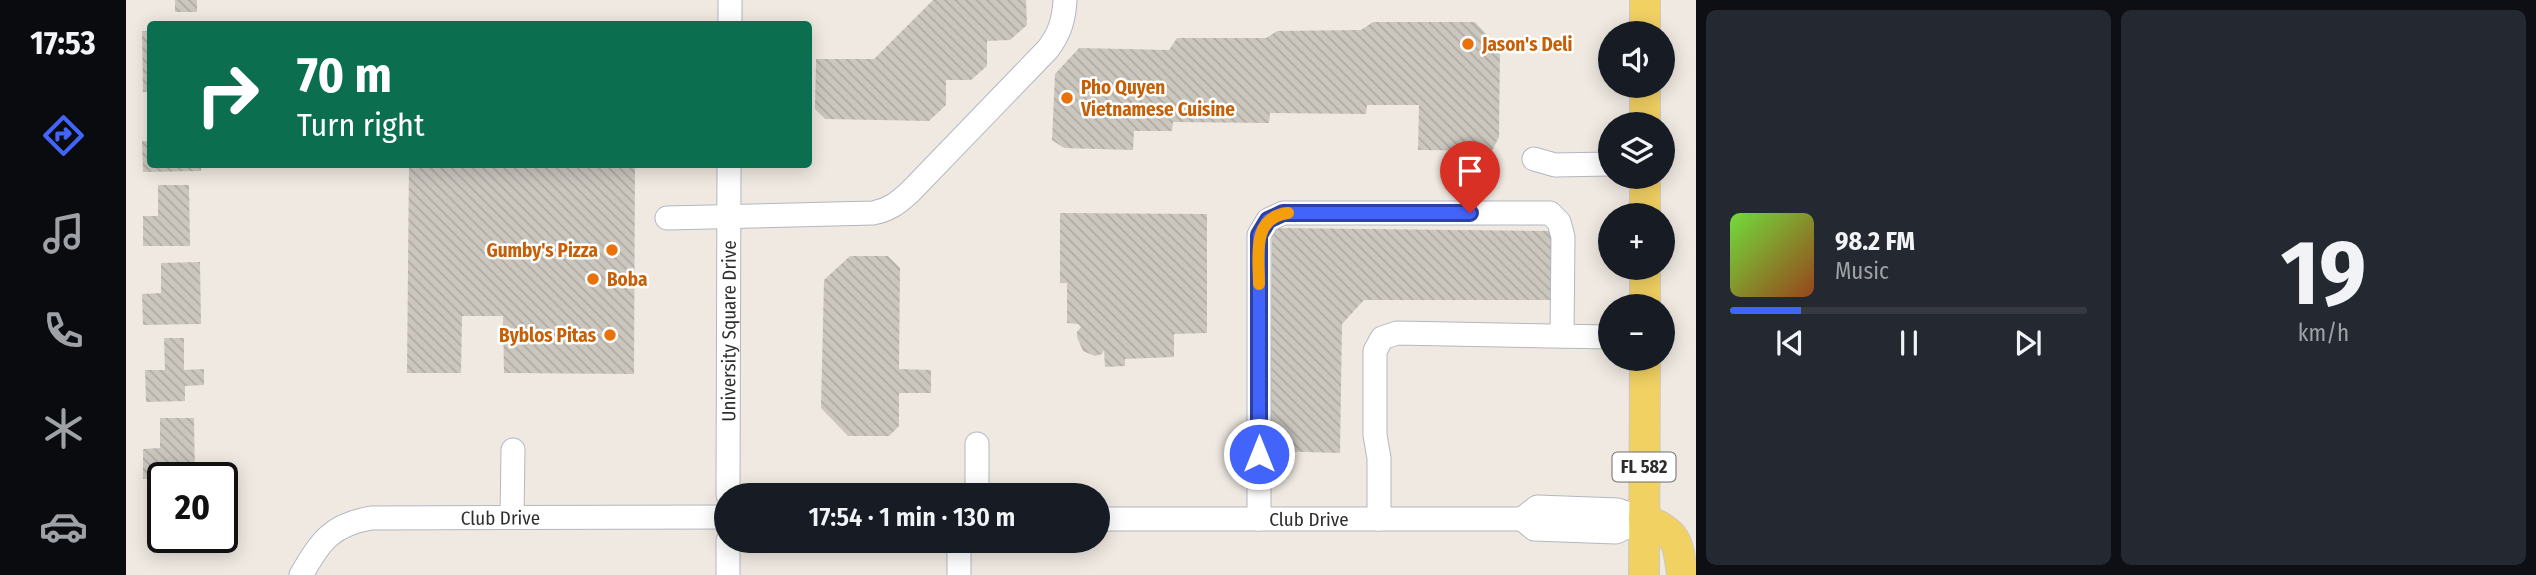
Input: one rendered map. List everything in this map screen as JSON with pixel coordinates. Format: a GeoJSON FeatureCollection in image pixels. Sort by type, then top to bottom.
{"type":"FeatureCollection","features":[{"type":"Feature","properties":{"kind":"main road"},"geometry":{"type":"LineString","coordinates":[[1645,0],[1645,21]]}},
{"type":"Feature","properties":{"kind":"main road","name":"FL 582"},"geometry":{"type":"LineString","coordinates":[[1644,575],[1645,371]]}},
{"type":"Feature","properties":{"kind":"main road"},"geometry":{"type":"LineString","coordinates":[[1644,519],[1667,528],[1672,536],[1682,575]]}},
{"type":"Feature","properties":{"kind":"street"},"geometry":{"type":"LineString","coordinates":[[730,0],[730,21]]}},
{"type":"Feature","properties":{"kind":"street"},"geometry":{"type":"LineString","coordinates":[[667,218],[886,211],[898,204],[1057,38],[1065,0]]}},
{"type":"Feature","properties":{"kind":"street"},"geometry":{"type":"LineString","coordinates":[[1534,159],[1555,165],[1598,163]]}},
{"type":"Feature","properties":{"kind":"street","name":"University Square Drive"},"geometry":{"type":"LineString","coordinates":[[728,483],[730,168]]}},
{"type":"Feature","properties":{"kind":"street"},"geometry":{"type":"LineString","coordinates":[[1259,519],[1259,235],[1268,220],[1283,213],[1550,213],[1559,222],[1563,237],[1562,336]]}},
{"type":"Feature","properties":{"kind":"street"},"geometry":{"type":"LineString","coordinates":[[1379,519],[1375,351],[1382,338],[1397,333],[1598,337]]}},
{"type":"Feature","properties":{"kind":"street"},"geometry":{"type":"LineString","coordinates":[[978,444],[978,483]]}},
{"type":"Feature","properties":{"kind":"street"},"geometry":{"type":"LineString","coordinates":[[512,517],[513,450]]}},
{"type":"Feature","properties":{"kind":"street","name":"Club Drive"},"geometry":{"type":"LineString","coordinates":[[301,575],[324,539],[338,527],[371,517],[714,517]]}},
{"type":"Feature","properties":{"kind":"street","name":"Club Drive"},"geometry":{"type":"LineString","coordinates":[[1110,519],[1522,519],[1534,529],[1616,532],[1644,519]]}},
{"type":"Feature","properties":{"kind":"street"},"geometry":{"type":"LineString","coordinates":[[728,553],[728,575]]}},
{"type":"Feature","properties":{"kind":"street"},"geometry":{"type":"LineString","coordinates":[[958,553],[958,575]]}},
{"type":"Feature","properties":{"kind":"building"},"geometry":{"type":"Polygon","coordinates":[[[175,0],[197,0],[197,12],[175,12],[175,0]]]}},
{"type":"Feature","properties":{"kind":"building"},"geometry":{"type":"Polygon","coordinates":[[[933,0],[1026,0],[1027,25],[1010,40],[987,41],[987,66],[971,80],[946,80],[946,105],[929,121],[825,119],[815,109],[816,59],[874,59],[933,0]]]}},
{"type":"Feature","properties":{"kind":"building"},"geometry":{"type":"Polygon","coordinates":[[[1373,22],[1475,22],[1500,49],[1499,137],[1492,151],[1418,150],[1419,105],[1367,105],[1366,114],[1270,113],[1269,123],[1173,122],[1172,131],[1134,131],[1133,150],[1064,148],[1052,140],[1055,74],[1079,48],[1169,50],[1177,38],[1266,38],[1277,31],[1361,30],[1373,22]]]}},
{"type":"Feature","properties":{"kind":"building"},"geometry":{"type":"Polygon","coordinates":[[[142,31],[147,31],[147,92],[143,92],[142,31]]]}},
{"type":"Feature","properties":{"kind":"building"},"geometry":{"type":"Polygon","coordinates":[[[142,141],[147,141],[147,168],[201,168],[201,171],[143,172],[142,141]]]}},
{"type":"Feature","properties":{"kind":"building"},"geometry":{"type":"Polygon","coordinates":[[[409,168],[635,168],[634,374],[504,373],[503,316],[462,316],[461,373],[407,373],[409,168]]]}},
{"type":"Feature","properties":{"kind":"building"},"geometry":{"type":"Polygon","coordinates":[[[158,185],[189,185],[190,246],[143,246],[143,216],[158,216],[158,185]]]}},
{"type":"Feature","properties":{"kind":"building"},"geometry":{"type":"Polygon","coordinates":[[[1060,213],[1207,214],[1207,333],[1174,334],[1174,357],[1125,359],[1125,366],[1105,367],[1104,350],[1102,354],[1095,356],[1083,351],[1077,337],[1081,327],[1067,323],[1067,283],[1060,283],[1060,213]]]}},
{"type":"Feature","properties":{"kind":"building"},"geometry":{"type":"Polygon","coordinates":[[[1278,228],[1556,231],[1554,300],[1364,300],[1342,324],[1340,453],[1270,451],[1272,236],[1278,228]]]}},
{"type":"Feature","properties":{"kind":"building"},"geometry":{"type":"Polygon","coordinates":[[[850,256],[888,256],[900,268],[899,369],[931,370],[931,393],[899,393],[899,426],[889,436],[848,436],[821,408],[824,280],[850,256]]]}},
{"type":"Feature","properties":{"kind":"building"},"geometry":{"type":"Polygon","coordinates":[[[200,262],[201,324],[143,325],[142,294],[161,293],[161,263],[200,262]]]}},
{"type":"Feature","properties":{"kind":"building"},"geometry":{"type":"Polygon","coordinates":[[[164,338],[184,338],[184,370],[204,369],[204,385],[185,386],[185,401],[146,402],[145,370],[165,370],[164,338]]]}},
{"type":"Feature","properties":{"kind":"building"},"geometry":{"type":"Polygon","coordinates":[[[160,418],[194,418],[195,462],[147,462],[147,479],[143,479],[143,449],[160,448],[160,418]]]}},
{"type":"Feature","properties":{"kind":"slow traffic"},"geometry":{"type":"LineString","coordinates":[[1259,284],[1259,235],[1268,220],[1288,213]]}},
{"type":"Feature","properties":{"kind":"place","name":"Jason's Deli"},"geometry":{"type":"Point","coordinates":[1468,44]}},
{"type":"Feature","properties":{"kind":"place","name":"Pho Quyen Vietnamese Cuisine"},"geometry":{"type":"Point","coordinates":[1067,98]}},
{"type":"Feature","properties":{"kind":"place","name":"Gumby's Pizza"},"geometry":{"type":"Point","coordinates":[612,250]}},
{"type":"Feature","properties":{"kind":"place","name":"Boba"},"geometry":{"type":"Point","coordinates":[593,279]}},
{"type":"Feature","properties":{"kind":"place","name":"Byblos Pitas"},"geometry":{"type":"Point","coordinates":[610,335]}},
{"type":"Feature","properties":{"kind":"route"},"geometry":{"type":"LineString","coordinates":[[1259,454],[1259,235],[1268,220],[1283,213],[1470,213]]}}]}
